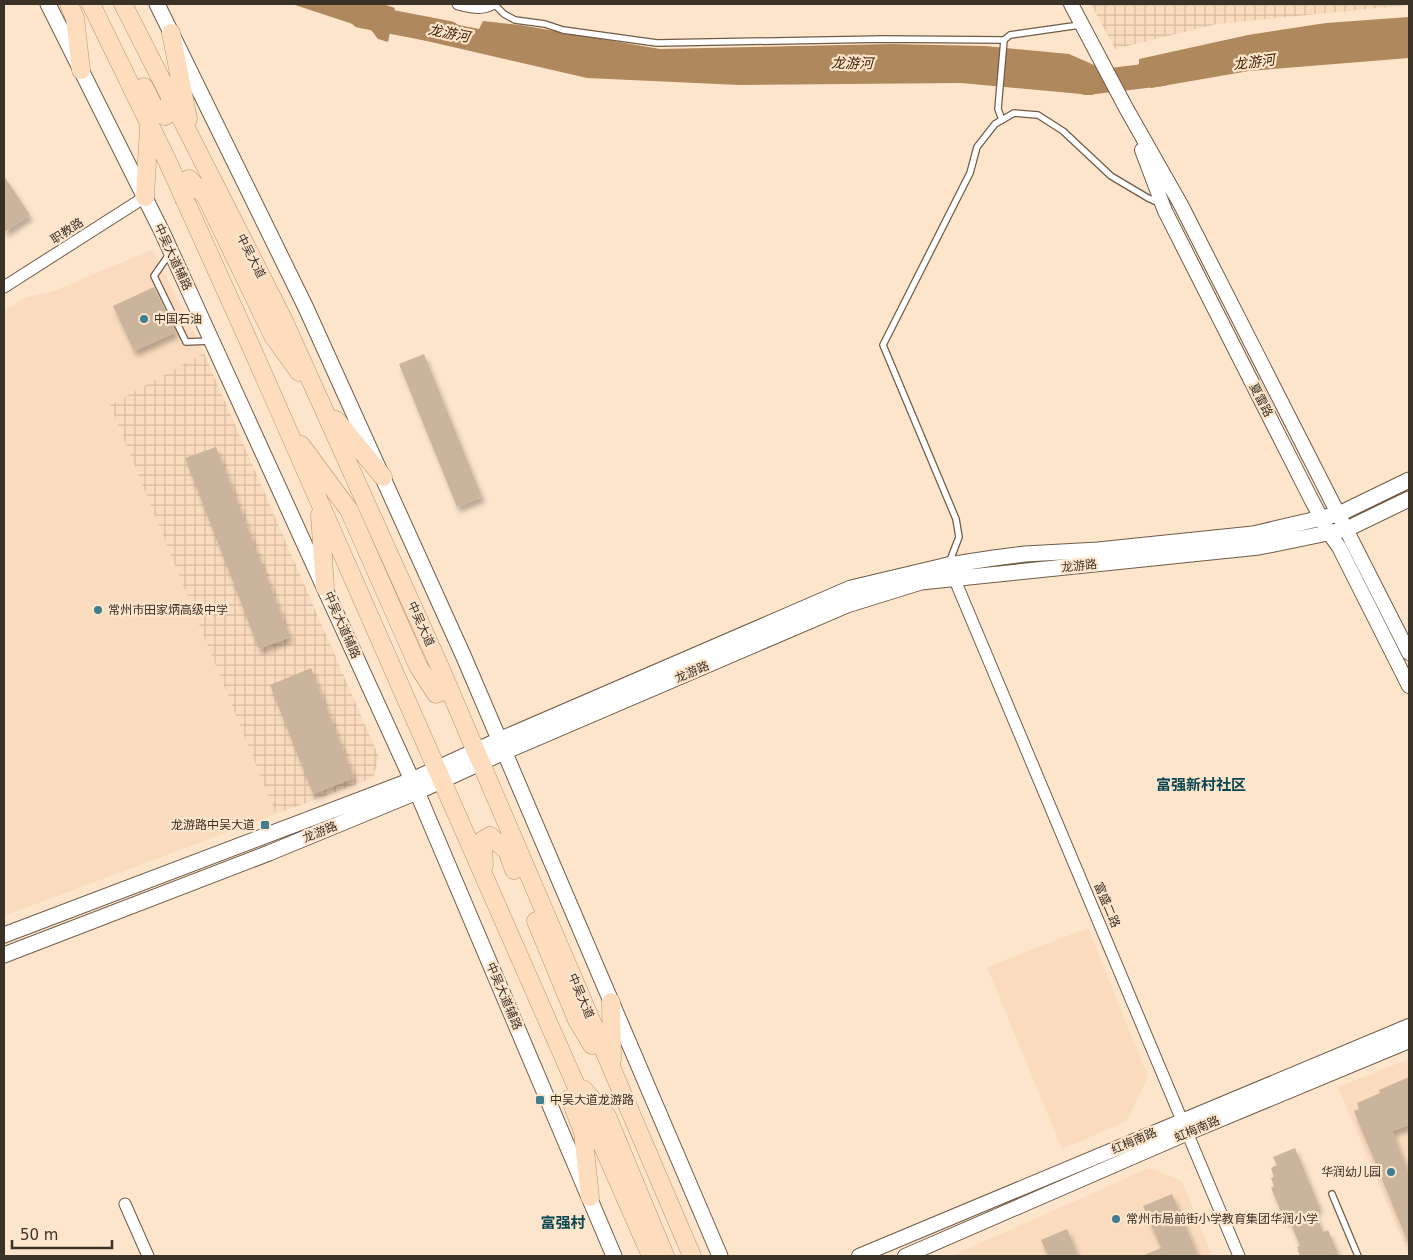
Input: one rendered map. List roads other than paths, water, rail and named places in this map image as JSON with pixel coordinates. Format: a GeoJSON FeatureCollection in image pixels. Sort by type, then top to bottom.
{"type":"FeatureCollection","features":[{"type":"Feature","properties":{"kind":"main road","name":"中吴大道辅路"},"geometry":{"type":"LineString","coordinates":[[48,4],[171,251],[415,786],[614,1256]]}},
{"type":"Feature","properties":{"kind":"main road"},"geometry":{"type":"LineString","coordinates":[[69,4],[76,18],[81,70]]}},
{"type":"Feature","properties":{"kind":"main road"},"geometry":{"type":"LineString","coordinates":[[92,4],[123,46],[154,107],[165,116],[170,113],[170,96]]}},
{"type":"Feature","properties":{"kind":"main road"},"geometry":{"type":"LineString","coordinates":[[92,4],[184,199],[283,420],[651,1256]]}},
{"type":"Feature","properties":{"kind":"main road","name":"中吴大道"},"geometry":{"type":"LineString","coordinates":[[123,4],[283,319],[439,665],[692,1256]]}},
{"type":"Feature","properties":{"kind":"main road"},"geometry":{"type":"LineString","coordinates":[[157,4],[306,308],[383,477],[463,655],[720,1256]]}},
{"type":"Feature","properties":{"kind":"main road"},"geometry":{"type":"LineString","coordinates":[[171,33],[192,139]]}},
{"type":"Feature","properties":{"kind":"main road"},"geometry":{"type":"LineString","coordinates":[[145,197],[149,124]]}},
{"type":"Feature","properties":{"kind":"main road"},"geometry":{"type":"LineString","coordinates":[[184,199],[184,182],[189,179],[206,197],[273,336],[320,401],[383,477]]}},
{"type":"Feature","properties":{"kind":"main road"},"geometry":{"type":"LineString","coordinates":[[283,420],[350,510],[418,666],[436,694],[443,691],[439,665]]}},
{"type":"Feature","properties":{"kind":"main road","name":"龙游路"},"geometry":{"type":"LineString","coordinates":[[4,955],[269,853],[502,746],[847,605],[951,572],[1025,554],[1098,550],[1253,534],[1339,514],[1409,480]]}},
{"type":"Feature","properties":{"kind":"main road","name":"龙游路"},"geometry":{"type":"LineString","coordinates":[[951,572],[1215,553],[1259,547],[1347,529],[1409,499]]}},
{"type":"Feature","properties":{"kind":"main road"},"geometry":{"type":"LineString","coordinates":[[319,502],[325,588]]}},
{"type":"Feature","properties":{"kind":"main road","name":"龙游路"},"geometry":{"type":"LineString","coordinates":[[4,935],[415,786]]}},
{"type":"Feature","properties":{"kind":"main road"},"geometry":{"type":"LineString","coordinates":[[484,876],[483,840],[490,836],[507,851],[577,1020],[622,1092]]}},
{"type":"Feature","properties":{"kind":"main road"},"geometry":{"type":"LineString","coordinates":[[611,1002],[612,1068]]}},
{"type":"Feature","properties":{"kind":"main road"},"geometry":{"type":"LineString","coordinates":[[557,1042],[569,1095],[582,1132],[590,1197]]}},
{"type":"Feature","properties":{"kind":"main road"},"geometry":{"type":"LineString","coordinates":[[573,1078],[607,1116],[665,1256]]}},
{"type":"Feature","properties":{"kind":"street"},"geometry":{"type":"LineString","coordinates":[[465,5],[486,8],[493,4]]}},
{"type":"Feature","properties":{"kind":"street","name":"夏雷路"},"geometry":{"type":"LineString","coordinates":[[1071,4],[1126,108],[1181,205],[1409,653]]}},
{"type":"Feature","properties":{"kind":"street","name":"夏雷路"},"geometry":{"type":"LineString","coordinates":[[1126,108],[1163,205],[1328,533],[1339,547],[1409,686]]}},
{"type":"Feature","properties":{"kind":"street","name":"职教路"},"geometry":{"type":"LineString","coordinates":[[4,288],[145,197]]}},
{"type":"Feature","properties":{"kind":"street","name":"富盛二路"},"geometry":{"type":"LineString","coordinates":[[951,572],[1239,1256]]}},
{"type":"Feature","properties":{"kind":"street","name":"红梅南路"},"geometry":{"type":"LineString","coordinates":[[859,1256],[1185,1127],[1409,1026]]}},
{"type":"Feature","properties":{"kind":"street","name":"虹梅南路"},"geometry":{"type":"LineString","coordinates":[[904,1256],[1185,1127],[1409,1041]]}},
{"type":"Feature","properties":{"kind":"street"},"geometry":{"type":"LineString","coordinates":[[125,1204],[148,1256]]}},
{"type":"Feature","properties":{"kind":"lane"},"geometry":{"type":"LineString","coordinates":[[493,4],[504,14],[515,20],[545,24],[563,30],[657,43],[884,39],[1004,40],[1010,35],[1082,25]]}},
{"type":"Feature","properties":{"kind":"lane"},"geometry":{"type":"LineString","coordinates":[[1002,120],[998,109],[1004,40]]}},
{"type":"Feature","properties":{"kind":"lane"},"geometry":{"type":"LineString","coordinates":[[951,572],[959,537],[956,519],[883,345],[970,173],[977,146],[995,124],[1014,113],[1038,115],[1063,131],[1111,176],[1163,205]]}},
{"type":"Feature","properties":{"kind":"lane"},"geometry":{"type":"LineString","coordinates":[[171,251],[154,276],[186,342],[212,341]]}},
{"type":"Feature","properties":{"kind":"lane"},"geometry":{"type":"LineString","coordinates":[[1332,1194],[1358,1256]]}},
{"type":"Feature","properties":{"kind":"water"},"geometry":{"type":"Polygon","coordinates":[[[292,4],[383,4],[395,8],[388,42],[378,39],[371,30],[292,4]]]}},
{"type":"Feature","properties":{"kind":"water"},"geometry":{"type":"Polygon","coordinates":[[[419,17],[479,29],[483,21],[520,25],[660,49],[892,44],[985,46],[1069,54],[1101,68],[1112,87],[1092,95],[961,83],[739,85],[587,78],[414,38],[419,17]]]}},
{"type":"Feature","properties":{"kind":"water"},"geometry":{"type":"Polygon","coordinates":[[[1409,17],[1409,58],[1249,71],[1151,88],[1147,83],[1132,86],[1126,71],[1139,64],[1139,59],[1248,35],[1326,23],[1409,17]]]}},
{"type":"Feature","properties":{"kind":"waterway","name":"龙游河"},"geometry":{"type":"LineString","coordinates":[[361,16],[449,33]]}},
{"type":"Feature","properties":{"kind":"waterway","name":"龙游河"},"geometry":{"type":"LineString","coordinates":[[1086,83],[1162,74]]}},
{"type":"Feature","properties":{"kind":"place","name":"中国石油"},"geometry":{"type":"Point","coordinates":[144,319]}},
{"type":"Feature","properties":{"kind":"place","name":"常州市田家炳高级中学"},"geometry":{"type":"Point","coordinates":[98,610]}},
{"type":"Feature","properties":{"kind":"place","name":"龙游路中吴大道"},"geometry":{"type":"Point","coordinates":[265,825]}},
{"type":"Feature","properties":{"kind":"place","name":"中吴大道龙游路"},"geometry":{"type":"Point","coordinates":[540,1100]}},
{"type":"Feature","properties":{"kind":"place","name":"华润幼儿园"},"geometry":{"type":"Point","coordinates":[1391,1172]}},
{"type":"Feature","properties":{"kind":"place","name":"常州市局前街小学教育集团华润小学"},"geometry":{"type":"Point","coordinates":[1116,1219]}},
{"type":"Feature","properties":{"kind":"district","name":"富强新村社区"},"geometry":{"type":"Point","coordinates":[1201,785]}},
{"type":"Feature","properties":{"kind":"district","name":"富强村"},"geometry":{"type":"Point","coordinates":[563,1223]}}]}
